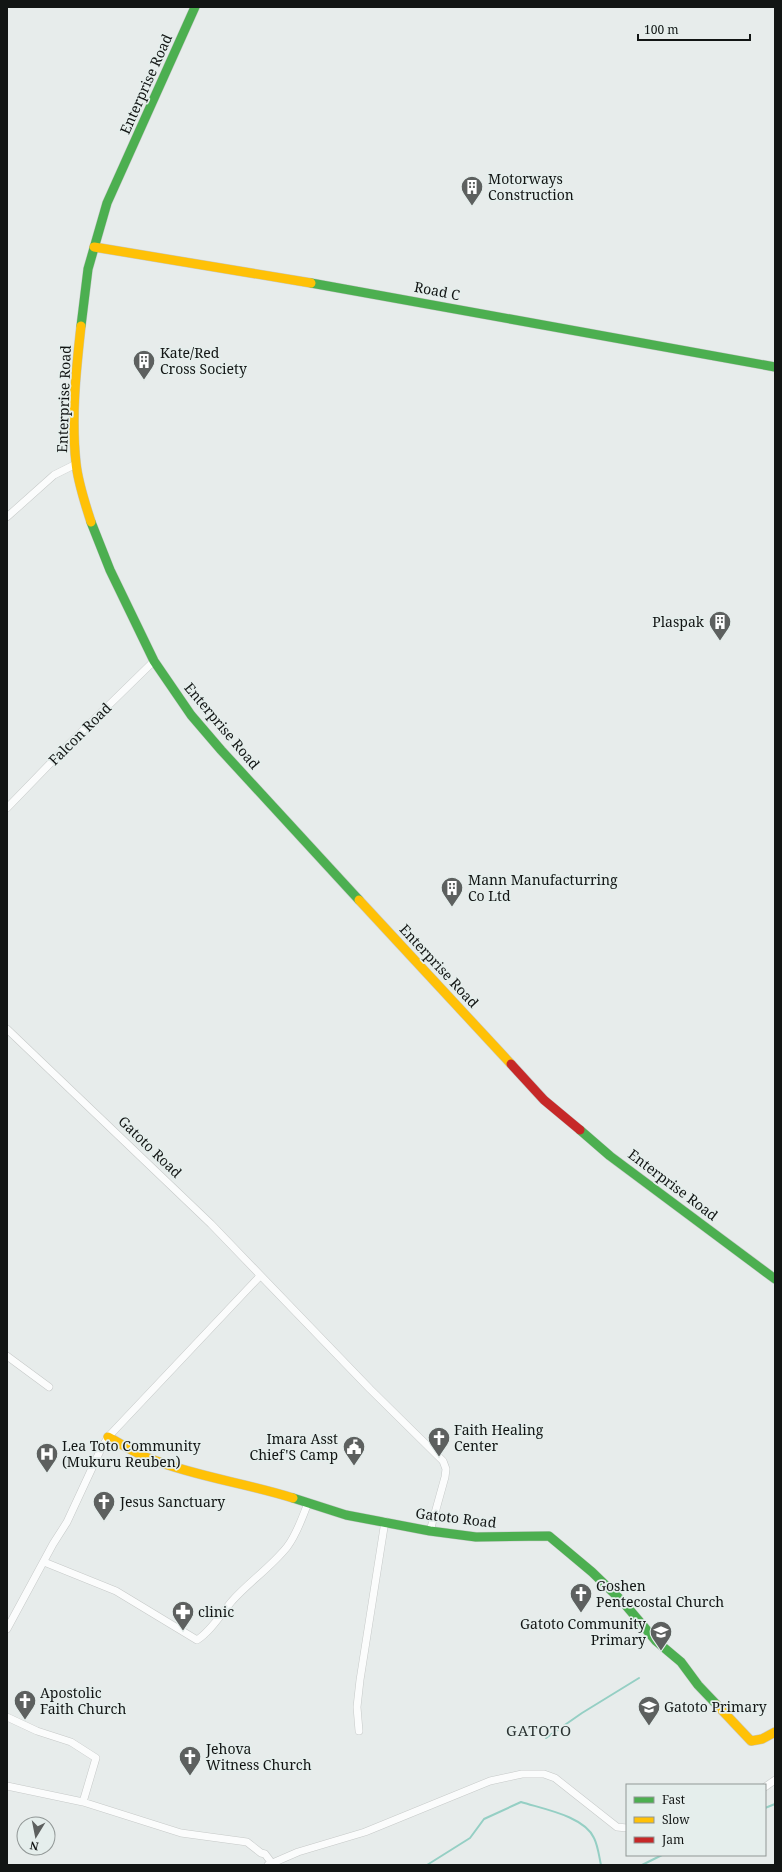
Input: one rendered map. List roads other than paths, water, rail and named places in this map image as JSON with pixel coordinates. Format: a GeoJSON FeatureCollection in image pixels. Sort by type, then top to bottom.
{"type":"FeatureCollection","features":[{"type":"Feature","properties":{"kind":"main road","name":"Enterprise Road"},"geometry":{"type":"LineString","coordinates":[[195,7],[144,123],[107,202],[88,269],[76,375],[74,426],[76,464],[83,495],[96,536],[110,570],[154,661],[191,715],[221,750],[549,1105],[615,1160],[775,1279]]}},
{"type":"Feature","properties":{"kind":"main road","name":"Road C"},"geometry":{"type":"LineString","coordinates":[[94,247],[377,294],[775,367]]}},
{"type":"Feature","properties":{"kind":"main road","name":"Gatoto Road"},"geometry":{"type":"LineString","coordinates":[[108,1437],[150,1459],[190,1472],[259,1487],[346,1515],[385,1521],[430,1531],[476,1537],[549,1536],[592,1572],[623,1602],[656,1641],[681,1662],[698,1685],[751,1740],[762,1739],[775,1732]]}},
{"type":"Feature","properties":{"kind":"street"},"geometry":{"type":"LineString","coordinates":[[7,517],[54,475],[76,464]]}},
{"type":"Feature","properties":{"kind":"street","name":"Falcon Road"},"geometry":{"type":"LineString","coordinates":[[7,808],[69,744],[154,661]]}},
{"type":"Feature","properties":{"kind":"street","name":"Gatoto Road"},"geometry":{"type":"LineString","coordinates":[[7,1028],[211,1224],[260,1276],[443,1461],[446,1469],[446,1477],[430,1531]]}},
{"type":"Feature","properties":{"kind":"street"},"geometry":{"type":"LineString","coordinates":[[7,1629],[68,1522],[100,1451],[108,1437],[260,1276]]}},
{"type":"Feature","properties":{"kind":"street"},"geometry":{"type":"LineString","coordinates":[[7,1356],[49,1387]]}},
{"type":"Feature","properties":{"kind":"street"},"geometry":{"type":"LineString","coordinates":[[44,1562],[116,1591],[197,1640],[203,1636],[218,1616],[248,1583],[286,1547],[298,1528],[308,1503]]}},
{"type":"Feature","properties":{"kind":"street"},"geometry":{"type":"LineString","coordinates":[[359,1731],[358,1707],[360,1680],[385,1521]]}},
{"type":"Feature","properties":{"kind":"street"},"geometry":{"type":"LineString","coordinates":[[7,1717],[37,1731],[72,1742],[96,1758],[84,1802]]}},
{"type":"Feature","properties":{"kind":"street"},"geometry":{"type":"LineString","coordinates":[[7,1786],[84,1802],[181,1833],[247,1842],[261,1853],[265,1854],[269,1864],[298,1852],[365,1832],[490,1781],[522,1774],[550,1775],[617,1827],[626,1828]]}},
{"type":"Feature","properties":{"kind":"street"},"geometry":{"type":"LineString","coordinates":[[766,1786],[775,1780]]}},
{"type":"Feature","properties":{"kind":"waterway"},"geometry":{"type":"LineString","coordinates":[[546,1738],[582,1713],[639,1678]]}},
{"type":"Feature","properties":{"kind":"waterway"},"geometry":{"type":"LineString","coordinates":[[427,1865],[470,1838],[484,1819],[521,1802],[562,1814],[589,1830],[594,1838],[601,1865]]}},
{"type":"Feature","properties":{"kind":"waterway"},"geometry":{"type":"LineString","coordinates":[[766,1808],[775,1804]]}},
{"type":"Feature","properties":{"kind":"waterway"},"geometry":{"type":"LineString","coordinates":[[642,1865],[660,1856]]}},
{"type":"Feature","properties":{"kind":"place","name":"Motorways Construction"},"geometry":{"type":"Point","coordinates":[472,206]}},
{"type":"Feature","properties":{"kind":"place","name":"Kate/Red Cross Society"},"geometry":{"type":"Point","coordinates":[144,380]}},
{"type":"Feature","properties":{"kind":"place","name":"Plaspak"},"geometry":{"type":"Point","coordinates":[720,642]}},
{"type":"Feature","properties":{"kind":"place","name":"Mann Manufacturring Co Ltd"},"geometry":{"type":"Point","coordinates":[452,908]}},
{"type":"Feature","properties":{"kind":"place","name":"Faith Healing Center"},"geometry":{"type":"Point","coordinates":[439,1458]}},
{"type":"Feature","properties":{"kind":"place","name":"Imara Asst Chief'S Camp"},"geometry":{"type":"Point","coordinates":[354,1466]}},
{"type":"Feature","properties":{"kind":"place","name":"Lea Toto Community (Mukuru Reuben)"},"geometry":{"type":"Point","coordinates":[47,1474]}},
{"type":"Feature","properties":{"kind":"place","name":"Jesus Sanctuary"},"geometry":{"type":"Point","coordinates":[104,1522]}},
{"type":"Feature","properties":{"kind":"place","name":"Goshen Pentecostal Church"},"geometry":{"type":"Point","coordinates":[581,1614]}},
{"type":"Feature","properties":{"kind":"place","name":"clinic"},"geometry":{"type":"Point","coordinates":[183,1632]}},
{"type":"Feature","properties":{"kind":"place","name":"Gatoto Community Primary"},"geometry":{"type":"Point","coordinates":[661,1652]}},
{"type":"Feature","properties":{"kind":"place","name":"Apostolic Faith Church"},"geometry":{"type":"Point","coordinates":[25,1720]}},
{"type":"Feature","properties":{"kind":"place","name":"Gatoto Primary"},"geometry":{"type":"Point","coordinates":[649,1726]}},
{"type":"Feature","properties":{"kind":"place","name":"Jehova Witness Church"},"geometry":{"type":"Point","coordinates":[190,1776]}},
{"type":"Feature","properties":{"kind":"district","name":"GATOTO"},"geometry":{"type":"Point","coordinates":[539,1731]}}]}
